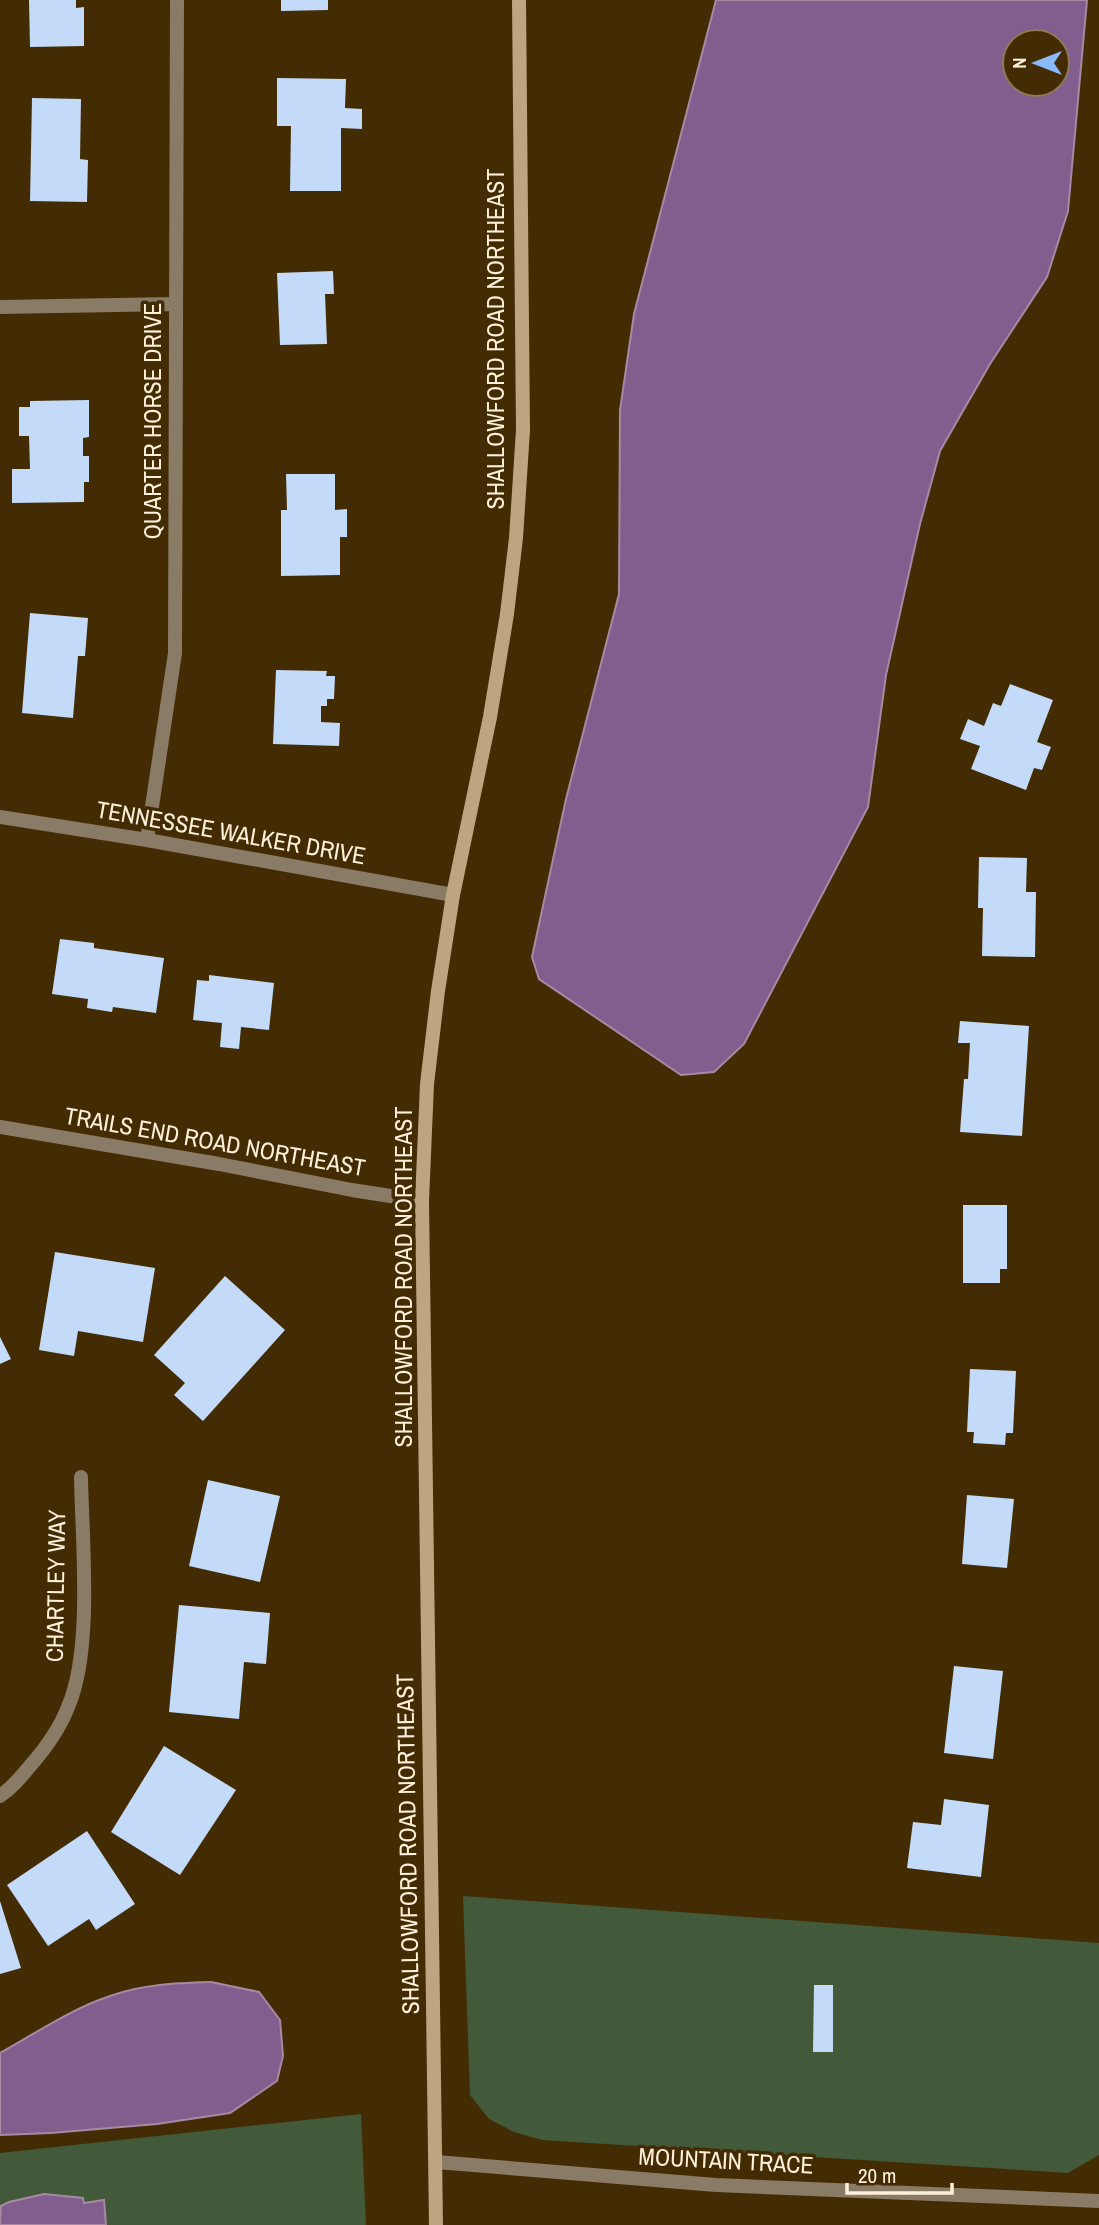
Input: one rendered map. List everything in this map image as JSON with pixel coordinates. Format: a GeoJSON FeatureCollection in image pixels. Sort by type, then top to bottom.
{"type":"FeatureCollection","features":[{"type":"Feature","properties":{"kind":"main road","name":"SHALLOWFORD ROAD NORTHEAST"},"geometry":{"type":"LineString","coordinates":[[436,2225],[422,1201],[428,1084],[438,991],[453,895],[490,717],[516,538],[523,430],[519,0]]}},
{"type":"Feature","properties":{"kind":"street","name":"QUARTER HORSE DRIVE"},"geometry":{"type":"LineString","coordinates":[[147,840],[175,653],[177,0]]}},
{"type":"Feature","properties":{"kind":"street"},"geometry":{"type":"LineString","coordinates":[[0,307],[176,304]]}},
{"type":"Feature","properties":{"kind":"street","name":"TENNESSEE WALKER DRIVE"},"geometry":{"type":"LineString","coordinates":[[0,817],[147,840],[453,895]]}},
{"type":"Feature","properties":{"kind":"street","name":"TRAILS END ROAD NORTHEAST"},"geometry":{"type":"LineString","coordinates":[[0,1127],[219,1164],[352,1191],[422,1201]]}},
{"type":"Feature","properties":{"kind":"street","name":"CHARTLEY WAY"},"geometry":{"type":"LineString","coordinates":[[0,1796],[10,1789],[41,1754],[69,1707],[83,1632],[81,1477]]}},
{"type":"Feature","properties":{"kind":"street","name":"MOUNTAIN TRACE"},"geometry":{"type":"LineString","coordinates":[[436,2162],[716,2185],[1099,2201]]}},
{"type":"Feature","properties":{"kind":"green space"},"geometry":{"type":"Polygon","coordinates":[[[463,1896],[1099,1943],[1099,2155],[1068,2173],[542,2140],[514,2132],[489,2119],[470,2095],[463,1896]]]}},
{"type":"Feature","properties":{"kind":"green space"},"geometry":{"type":"Polygon","coordinates":[[[361,2114],[366,2225],[0,2225],[0,2153],[361,2114]]]}},
{"type":"Feature","properties":{"kind":"shaded area"},"geometry":{"type":"Polygon","coordinates":[[[716,0],[1087,0],[1068,211],[1047,277],[990,364],[940,451],[920,524],[886,675],[868,807],[744,1044],[714,1072],[681,1075],[539,979],[532,957],[566,799],[619,594],[620,410],[634,314],[716,0]]]}},
{"type":"Feature","properties":{"kind":"shaded area"},"geometry":{"type":"Polygon","coordinates":[[[211,1982],[259,1992],[280,2020],[283,2056],[277,2081],[230,2113],[157,2124],[0,2135],[0,2053],[68,2014],[110,1996],[147,1987],[211,1982]]]}},
{"type":"Feature","properties":{"kind":"shaded area"},"geometry":{"type":"Polygon","coordinates":[[[44,2194],[83,2198],[84,2203],[104,2200],[106,2225],[0,2225],[1,2206],[44,2194]]]}},
{"type":"Feature","properties":{"kind":"building"},"geometry":{"type":"Polygon","coordinates":[[[29,0],[76,0],[76,8],[84,7],[84,46],[30,47],[29,0]]]}},
{"type":"Feature","properties":{"kind":"building"},"geometry":{"type":"Polygon","coordinates":[[[281,0],[328,0],[328,10],[281,11],[281,0]]]}},
{"type":"Feature","properties":{"kind":"building"},"geometry":{"type":"Polygon","coordinates":[[[277,78],[346,79],[345,108],[362,109],[362,129],[341,128],[341,191],[290,191],[291,126],[277,126],[277,78]]]}},
{"type":"Feature","properties":{"kind":"building"},"geometry":{"type":"Polygon","coordinates":[[[32,98],[81,99],[80,159],[88,160],[87,202],[30,201],[32,98]]]}},
{"type":"Feature","properties":{"kind":"building"},"geometry":{"type":"Polygon","coordinates":[[[333,271],[334,294],[325,294],[327,344],[280,345],[277,273],[333,271]]]}},
{"type":"Feature","properties":{"kind":"building"},"geometry":{"type":"Polygon","coordinates":[[[89,400],[89,437],[83,438],[83,456],[89,456],[89,482],[84,482],[84,502],[12,503],[12,469],[30,469],[29,436],[19,436],[19,407],[30,407],[30,401],[89,400]]]}},
{"type":"Feature","properties":{"kind":"building"},"geometry":{"type":"Polygon","coordinates":[[[286,474],[335,474],[335,510],[347,509],[347,537],[340,537],[340,575],[281,576],[281,510],[287,510],[286,474]]]}},
{"type":"Feature","properties":{"kind":"building"},"geometry":{"type":"Polygon","coordinates":[[[30,613],[88,618],[85,656],[78,656],[73,718],[22,713],[30,613]]]}},
{"type":"Feature","properties":{"kind":"building"},"geometry":{"type":"Polygon","coordinates":[[[276,670],[327,671],[326,676],[335,676],[334,699],[327,699],[327,706],[321,706],[321,722],[340,723],[339,746],[273,744],[276,670]]]}},
{"type":"Feature","properties":{"kind":"building"},"geometry":{"type":"Polygon","coordinates":[[[1010,684],[1053,700],[1037,742],[1051,747],[1042,770],[1034,768],[1026,790],[971,769],[980,746],[960,739],[968,719],[984,726],[993,703],[1001,706],[1010,684]]]}},
{"type":"Feature","properties":{"kind":"building"},"geometry":{"type":"Polygon","coordinates":[[[979,857],[1027,858],[1026,892],[1036,892],[1035,957],[982,956],[983,908],[978,908],[979,857]]]}},
{"type":"Feature","properties":{"kind":"building"},"geometry":{"type":"Polygon","coordinates":[[[60,939],[94,943],[94,948],[164,958],[156,1013],[113,1007],[112,1012],[87,1008],[88,999],[52,994],[60,939]]]}},
{"type":"Feature","properties":{"kind":"building"},"geometry":{"type":"Polygon","coordinates":[[[209,975],[274,983],[269,1030],[241,1027],[239,1049],[220,1047],[222,1023],[193,1020],[197,980],[209,981],[209,975]]]}},
{"type":"Feature","properties":{"kind":"building"},"geometry":{"type":"Polygon","coordinates":[[[960,1021],[1029,1026],[1022,1136],[960,1132],[970,1043],[958,1043],[960,1021]]]}},
{"type":"Feature","properties":{"kind":"building"},"geometry":{"type":"Polygon","coordinates":[[[963,1205],[1007,1205],[1007,1269],[1000,1269],[1000,1283],[963,1283],[963,1205]]]}},
{"type":"Feature","properties":{"kind":"building"},"geometry":{"type":"Polygon","coordinates":[[[55,1252],[155,1268],[143,1342],[78,1331],[74,1356],[39,1350],[55,1252]]]}},
{"type":"Feature","properties":{"kind":"building"},"geometry":{"type":"Polygon","coordinates":[[[225,1276],[285,1330],[203,1421],[174,1395],[185,1383],[154,1355],[225,1276]]]}},
{"type":"Feature","properties":{"kind":"building"},"geometry":{"type":"Polygon","coordinates":[[[0,1337],[11,1359],[0,1364],[0,1337]]]}},
{"type":"Feature","properties":{"kind":"building"},"geometry":{"type":"Polygon","coordinates":[[[970,1369],[1016,1371],[1013,1433],[1006,1433],[1005,1445],[973,1443],[974,1432],[967,1432],[970,1369]]]}},
{"type":"Feature","properties":{"kind":"building"},"geometry":{"type":"Polygon","coordinates":[[[208,1480],[280,1496],[260,1582],[189,1566],[208,1480]]]}},
{"type":"Feature","properties":{"kind":"building"},"geometry":{"type":"Polygon","coordinates":[[[967,1495],[1014,1499],[1007,1568],[962,1564],[967,1495]]]}},
{"type":"Feature","properties":{"kind":"building"},"geometry":{"type":"Polygon","coordinates":[[[179,1605],[270,1613],[266,1664],[244,1662],[239,1719],[169,1712],[179,1605]]]}},
{"type":"Feature","properties":{"kind":"building"},"geometry":{"type":"Polygon","coordinates":[[[954,1666],[1003,1671],[993,1759],[944,1753],[954,1666]]]}},
{"type":"Feature","properties":{"kind":"building"},"geometry":{"type":"Polygon","coordinates":[[[164,1746],[236,1790],[180,1875],[111,1832],[164,1746]]]}},
{"type":"Feature","properties":{"kind":"building"},"geometry":{"type":"Polygon","coordinates":[[[944,1799],[989,1805],[981,1877],[907,1868],[913,1822],[941,1825],[944,1799]]]}},
{"type":"Feature","properties":{"kind":"building"},"geometry":{"type":"Polygon","coordinates":[[[87,1831],[135,1904],[96,1930],[89,1919],[48,1946],[7,1885],[87,1831]]]}},
{"type":"Feature","properties":{"kind":"building"},"geometry":{"type":"Polygon","coordinates":[[[0,1901],[21,1968],[0,1974],[0,1901]]]}},
{"type":"Feature","properties":{"kind":"building"},"geometry":{"type":"Polygon","coordinates":[[[814,1985],[833,1985],[833,2052],[813,2052],[814,1985]]]}}]}
